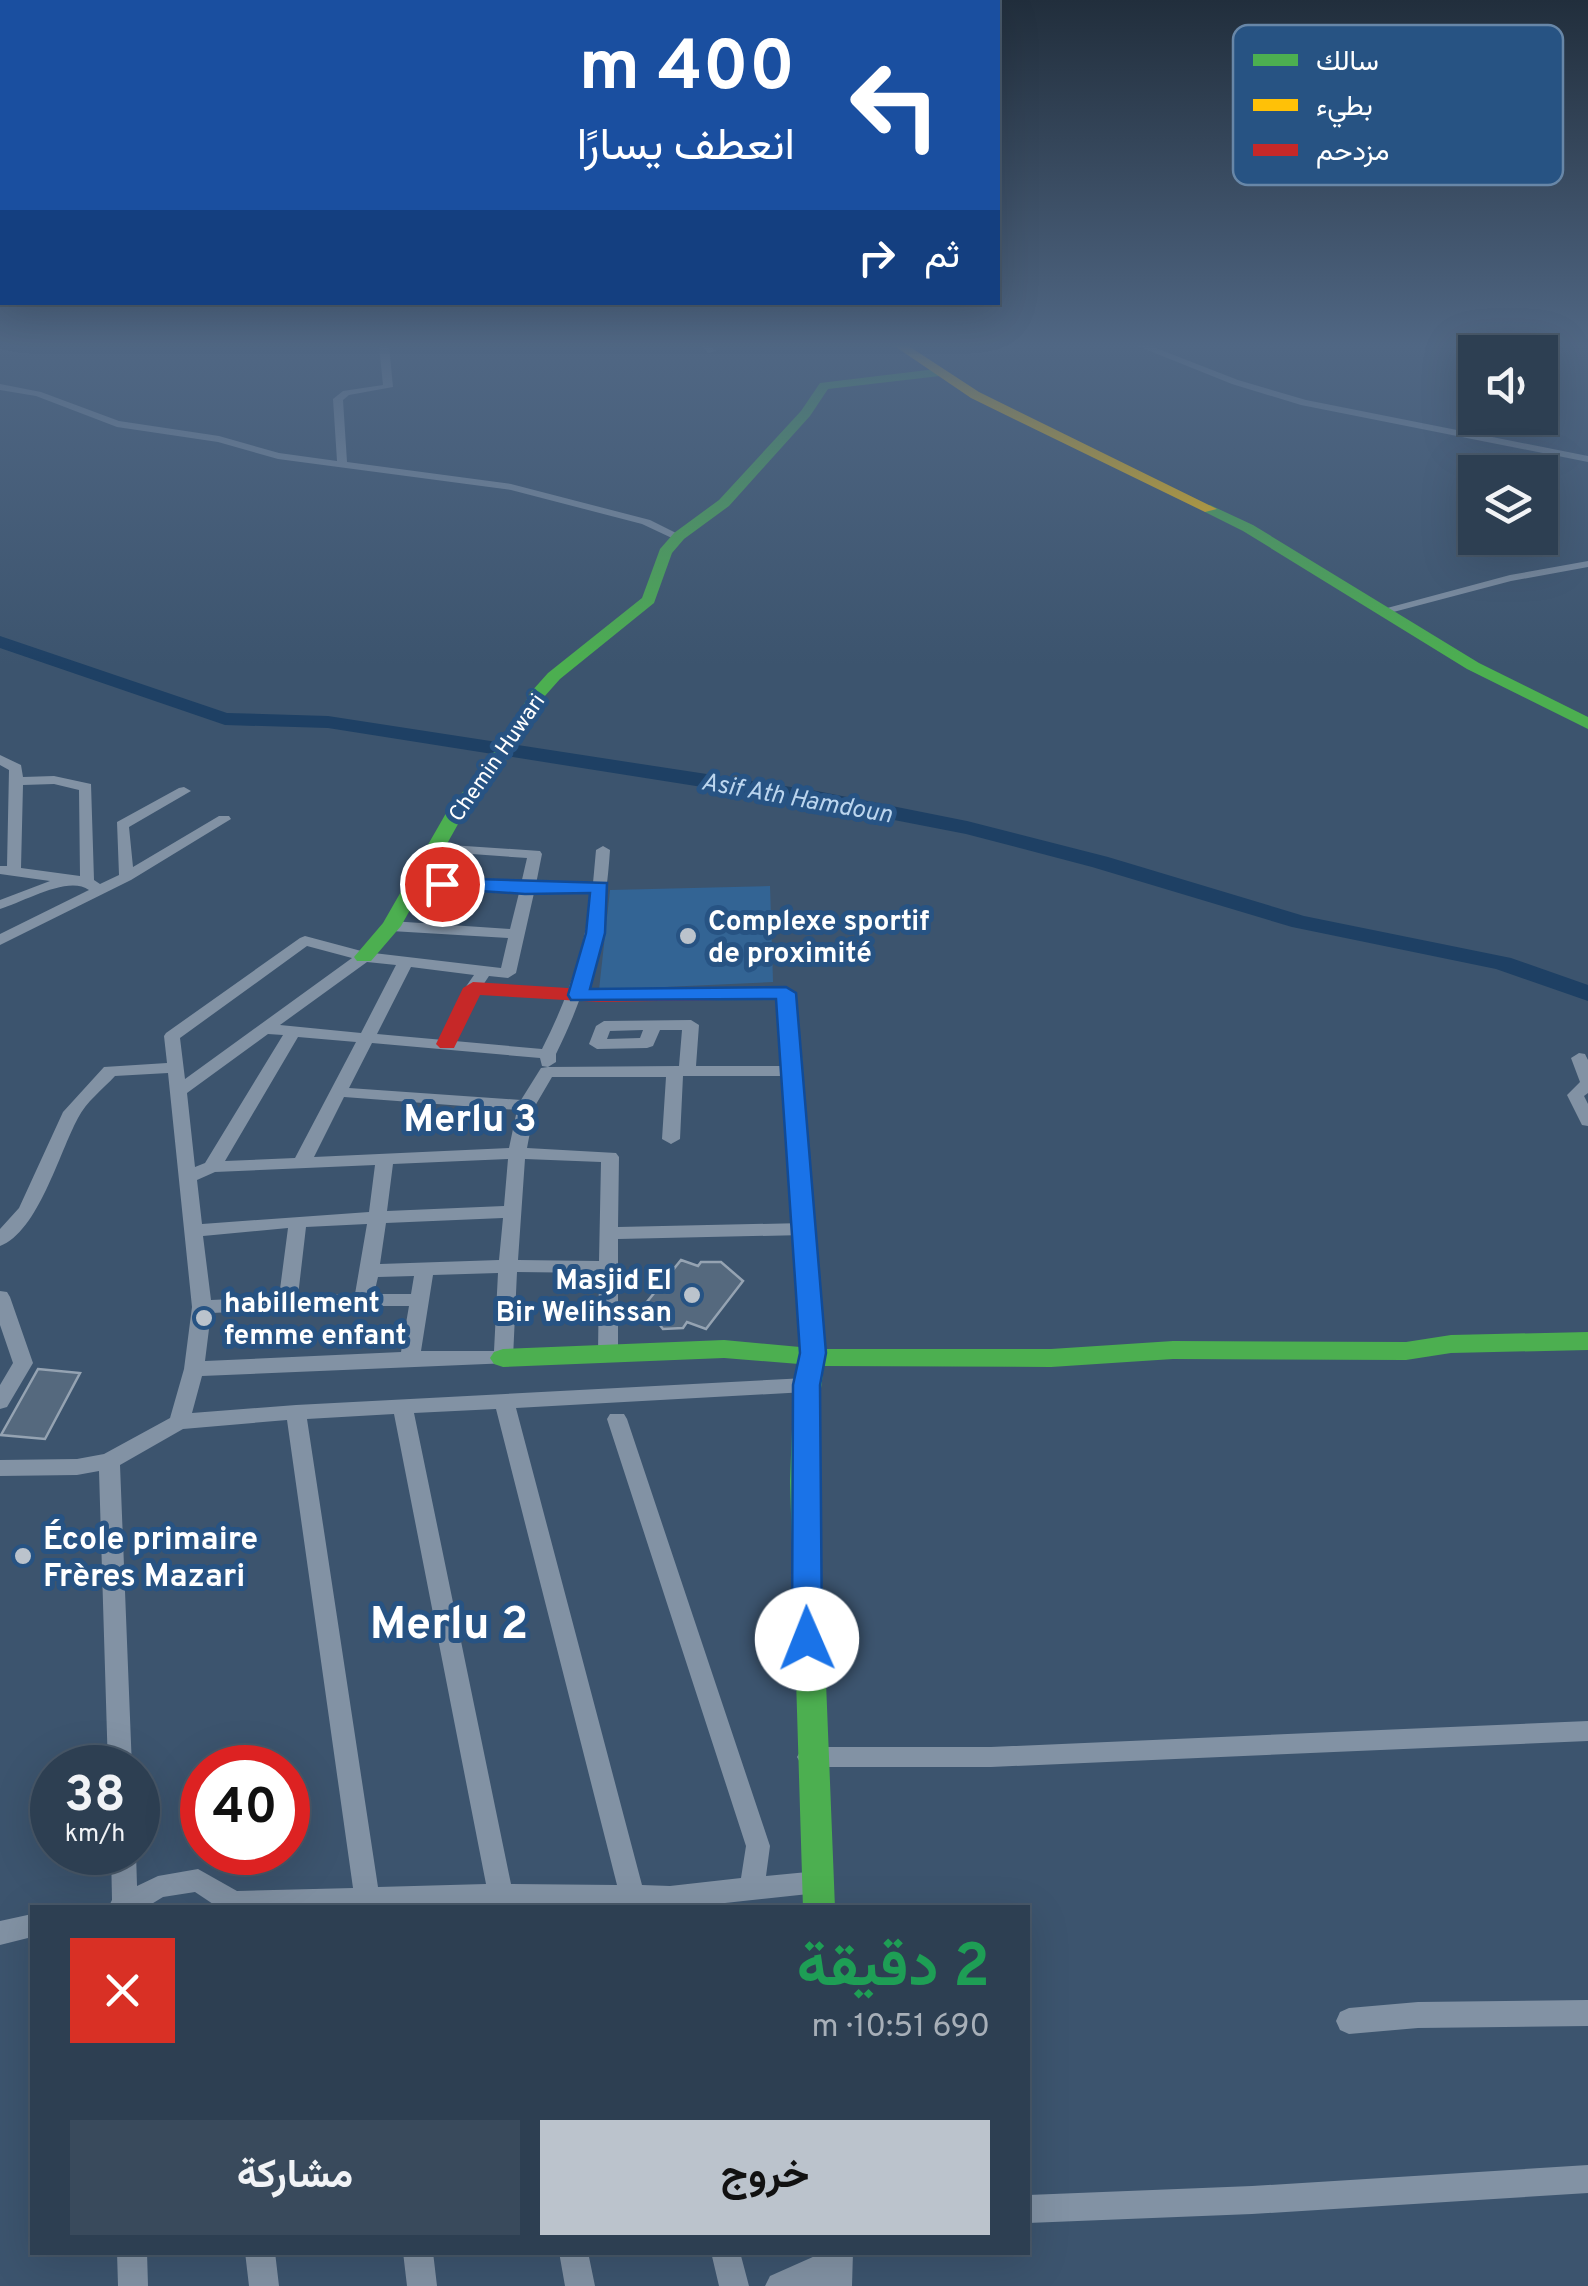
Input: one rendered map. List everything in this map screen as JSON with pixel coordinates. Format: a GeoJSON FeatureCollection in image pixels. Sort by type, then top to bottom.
{"type":"FeatureCollection","features":[{"type":"Feature","properties":{"kind":"street"},"geometry":{"type":"LineString","coordinates":[[262,452],[510,486],[646,522],[678,537]]}},
{"type":"Feature","properties":{"kind":"street"},"geometry":{"type":"LineString","coordinates":[[341,452],[342,465]]}},
{"type":"Feature","properties":{"kind":"street","name":"Chemin Huwari"},"geometry":{"type":"LineString","coordinates":[[364,957],[391,926],[454,815],[509,745],[537,695],[554,676],[649,600],[666,552],[678,537],[724,503],[770,452]]}},
{"type":"Feature","properties":{"kind":"street"},"geometry":{"type":"LineString","coordinates":[[1092,452],[1233,520],[1473,666],[1588,724]]}},
{"type":"Feature","properties":{"kind":"street"},"geometry":{"type":"LineString","coordinates":[[1551,452],[1588,459]]}},
{"type":"Feature","properties":{"kind":"street"},"geometry":{"type":"LineString","coordinates":[[1382,610],[1510,578],[1588,564]]}},
{"type":"Feature","properties":{"kind":"street"},"geometry":{"type":"LineString","coordinates":[[0,759],[16,768],[7,871],[94,886]]}},
{"type":"Feature","properties":{"kind":"street"},"geometry":{"type":"LineString","coordinates":[[15,781],[54,780],[86,787],[94,886]]}},
{"type":"Feature","properties":{"kind":"street"},"geometry":{"type":"LineString","coordinates":[[126,877],[122,825],[184,792]]}},
{"type":"Feature","properties":{"kind":"street"},"geometry":{"type":"LineString","coordinates":[[0,940],[94,886],[126,877],[224,819]]}},
{"type":"Feature","properties":{"kind":"street"},"geometry":{"type":"LineString","coordinates":[[435,848],[534,854],[508,973],[478,980]]}},
{"type":"Feature","properties":{"kind":"street"},"geometry":{"type":"LineString","coordinates":[[503,1358],[510,1212],[526,1106],[578,995],[596,933],[603,850]]}},
{"type":"Feature","properties":{"kind":"street"},"geometry":{"type":"LineString","coordinates":[[0,905],[69,879]]}},
{"type":"Feature","properties":{"kind":"street"},"geometry":{"type":"LineString","coordinates":[[415,882],[525,888],[600,887]]}},
{"type":"Feature","properties":{"kind":"street"},"geometry":{"type":"LineString","coordinates":[[391,926],[518,934]]}},
{"type":"Feature","properties":{"kind":"street"},"geometry":{"type":"LineString","coordinates":[[127,1905],[158,1887],[198,1880],[233,1905],[634,1902],[752,1888],[819,1895],[809,1757],[806,1385],[813,1353],[786,993],[578,995],[478,980],[305,941],[172,1036],[202,1306],[194,1370],[179,1422]]}},
{"type":"Feature","properties":{"kind":"street"},"geometry":{"type":"LineString","coordinates":[[179,1091],[364,957]]}},
{"type":"Feature","properties":{"kind":"street"},"geometry":{"type":"LineString","coordinates":[[301,1164],[405,964]]}},
{"type":"Feature","properties":{"kind":"street"},"geometry":{"type":"LineString","coordinates":[[447,1044],[478,980]]}},
{"type":"Feature","properties":{"kind":"street"},"geometry":{"type":"LineString","coordinates":[[653,1026],[691,1026],[671,1139]]}},
{"type":"Feature","properties":{"kind":"street"},"geometry":{"type":"LineString","coordinates":[[266,1029],[447,1044],[548,1063],[681,1072],[792,1071]]}},
{"type":"Feature","properties":{"kind":"street"},"geometry":{"type":"LineString","coordinates":[[212,1167],[293,1032]]}},
{"type":"Feature","properties":{"kind":"street"},"geometry":{"type":"LineString","coordinates":[[1579,1058],[1588,1083],[1575,1095],[1588,1121]]}},
{"type":"Feature","properties":{"kind":"street"},"geometry":{"type":"LineString","coordinates":[[0,1240],[27,1211],[72,1112],[110,1071],[176,1067]]}},
{"type":"Feature","properties":{"kind":"street"},"geometry":{"type":"LineString","coordinates":[[341,1092],[526,1106]]}},
{"type":"Feature","properties":{"kind":"street"},"geometry":{"type":"LineString","coordinates":[[190,1176],[212,1167],[385,1158],[518,1153],[610,1157],[608,1354]]}},
{"type":"Feature","properties":{"kind":"street"},"geometry":{"type":"LineString","coordinates":[[363,1300],[380,1218],[385,1158]]}},
{"type":"Feature","properties":{"kind":"street"},"geometry":{"type":"LineString","coordinates":[[194,1231],[298,1221],[510,1212]]}},
{"type":"Feature","properties":{"kind":"street"},"geometry":{"type":"LineString","coordinates":[[288,1300],[298,1221]]}},
{"type":"Feature","properties":{"kind":"street"},"geometry":{"type":"LineString","coordinates":[[609,1233],[804,1229]]}},
{"type":"Feature","properties":{"kind":"street"},"geometry":{"type":"LineString","coordinates":[[370,1270],[608,1267]]}},
{"type":"Feature","properties":{"kind":"street"},"geometry":{"type":"LineString","coordinates":[[410,1358],[424,1270]]}},
{"type":"Feature","properties":{"kind":"street"},"geometry":{"type":"LineString","coordinates":[[0,1297],[23,1362],[0,1402]]}},
{"type":"Feature","properties":{"kind":"street"},"geometry":{"type":"LineString","coordinates":[[202,1306],[288,1300],[418,1300]]}},
{"type":"Feature","properties":{"kind":"street"},"geometry":{"type":"LineString","coordinates":[[194,1370],[410,1358],[724,1349],[813,1353],[832,1358],[1051,1358],[1173,1350],[1406,1352],[1451,1344],[1588,1341]]}},
{"type":"Feature","properties":{"kind":"street"},"geometry":{"type":"LineString","coordinates":[[0,1468],[77,1467],[109,1461],[179,1422],[296,1412],[806,1385]]}},
{"type":"Feature","properties":{"kind":"street"},"geometry":{"type":"LineString","coordinates":[[504,1400],[634,1902]]}},
{"type":"Feature","properties":{"kind":"street"},"geometry":{"type":"LineString","coordinates":[[402,1406],[501,1901]]}},
{"type":"Feature","properties":{"kind":"street"},"geometry":{"type":"LineString","coordinates":[[296,1412],[368,1903]]}},
{"type":"Feature","properties":{"kind":"street"},"geometry":{"type":"LineString","coordinates":[[617,1419],[758,1846],[752,1888]]}},
{"type":"Feature","properties":{"kind":"street"},"geometry":{"type":"LineString","coordinates":[[109,1461],[119,1745]]}},
{"type":"Feature","properties":{"kind":"street"},"geometry":{"type":"LineString","coordinates":[[809,1757],[991,1757],[1588,1730]]}},
{"type":"Feature","properties":{"kind":"street"},"geometry":{"type":"LineString","coordinates":[[123,1875],[124,1905]]}},
{"type":"Feature","properties":{"kind":"street"},"geometry":{"type":"LineString","coordinates":[[0,1933],[30,1926]]}},
{"type":"Feature","properties":{"kind":"street"},"geometry":{"type":"LineString","coordinates":[[1349,2021],[1418,2015],[1588,2013]]}},
{"type":"Feature","properties":{"kind":"street"},"geometry":{"type":"LineString","coordinates":[[1030,2209],[1588,2179]]}},
{"type":"Feature","properties":{"kind":"street"},"geometry":{"type":"LineString","coordinates":[[132,2255],[132,2286]]}},
{"type":"Feature","properties":{"kind":"street"},"geometry":{"type":"LineString","coordinates":[[260,2255],[264,2286]]}},
{"type":"Feature","properties":{"kind":"street"},"geometry":{"type":"LineString","coordinates":[[418,2255],[422,2286]]}},
{"type":"Feature","properties":{"kind":"street"},"geometry":{"type":"LineString","coordinates":[[574,2255],[580,2286]]}},
{"type":"Feature","properties":{"kind":"street"},"geometry":{"type":"LineString","coordinates":[[726,2255],[734,2286]]}},
{"type":"Feature","properties":{"kind":"street"},"geometry":{"type":"LineString","coordinates":[[780,2286],[815,2272],[838,2270]]}},
{"type":"Feature","properties":{"kind":"shaded area","name":"Complexe sportif de proximité"},"geometry":{"type":"Polygon","coordinates":[[[770,886],[773,982],[599,990],[610,890],[770,886]]]}},
{"type":"Feature","properties":{"kind":"building","name":"Masjid El Bir Welihssan"},"geometry":{"type":"Polygon","coordinates":[[[681,1260],[698,1266],[701,1262],[721,1262],[743,1281],[706,1329],[687,1322],[683,1328],[663,1329],[642,1308],[681,1260]]]}},
{"type":"Feature","properties":{"kind":"building"},"geometry":{"type":"Polygon","coordinates":[[[38,1369],[80,1373],[45,1439],[1,1435],[38,1369]]]}},
{"type":"Feature","properties":{"kind":"waterway","name":"Asif Ath Hamdoun"},"geometry":{"type":"LineString","coordinates":[[0,642],[225,719],[328,722],[817,798],[967,828],[1100,862],[1300,922],[1502,963],[1588,993]]}},
{"type":"Feature","properties":{"kind":"traffic: fast"},"geometry":{"type":"LineString","coordinates":[[364,957],[391,926],[454,815],[509,745],[537,695],[554,676],[649,600],[665,552],[679,536],[724,503],[771,452]]}},
{"type":"Feature","properties":{"kind":"traffic: fast"},"geometry":{"type":"LineString","coordinates":[[1210,509],[1248,528],[1473,666],[1588,724]]}},
{"type":"Feature","properties":{"kind":"traffic: fast"},"geometry":{"type":"LineString","coordinates":[[791,1057],[813,1353],[806,1403],[804,1481],[819,1905]]}},
{"type":"Feature","properties":{"kind":"traffic: fast"},"geometry":{"type":"LineString","coordinates":[[503,1358],[724,1349],[832,1358],[1051,1358],[1173,1350],[1406,1351],[1451,1344],[1588,1341]]}},
{"type":"Feature","properties":{"kind":"traffic: slow"},"geometry":{"type":"LineString","coordinates":[[1092,452],[1210,509]]}},
{"type":"Feature","properties":{"kind":"traffic: jam"},"geometry":{"type":"LineString","coordinates":[[447,1044],[473,988],[599,996],[786,993],[791,1057]]}},
{"type":"Feature","properties":{"kind":"place","name":"Complexe sportif de proximité"},"geometry":{"type":"Point","coordinates":[688,936]}},
{"type":"Feature","properties":{"kind":"place","name":"Masjid El Bir Welihssan"},"geometry":{"type":"Point","coordinates":[692,1295]}},
{"type":"Feature","properties":{"kind":"place","name":"habillement femme enfant"},"geometry":{"type":"Point","coordinates":[204,1318]}},
{"type":"Feature","properties":{"kind":"place","name":"École primaire Frères Mazari"},"geometry":{"type":"Point","coordinates":[23,1556]}},
{"type":"Feature","properties":{"kind":"district","name":"Merlu 3"},"geometry":{"type":"Point","coordinates":[470,1118]}},
{"type":"Feature","properties":{"kind":"district","name":"Merlu 2"},"geometry":{"type":"Point","coordinates":[449,1622]}},
{"type":"Feature","properties":{"kind":"route"},"geometry":{"type":"LineString","coordinates":[[442,884],[600,887],[596,933],[578,995],[786,993],[813,1353],[806,1385],[807,1639]]}}]}
